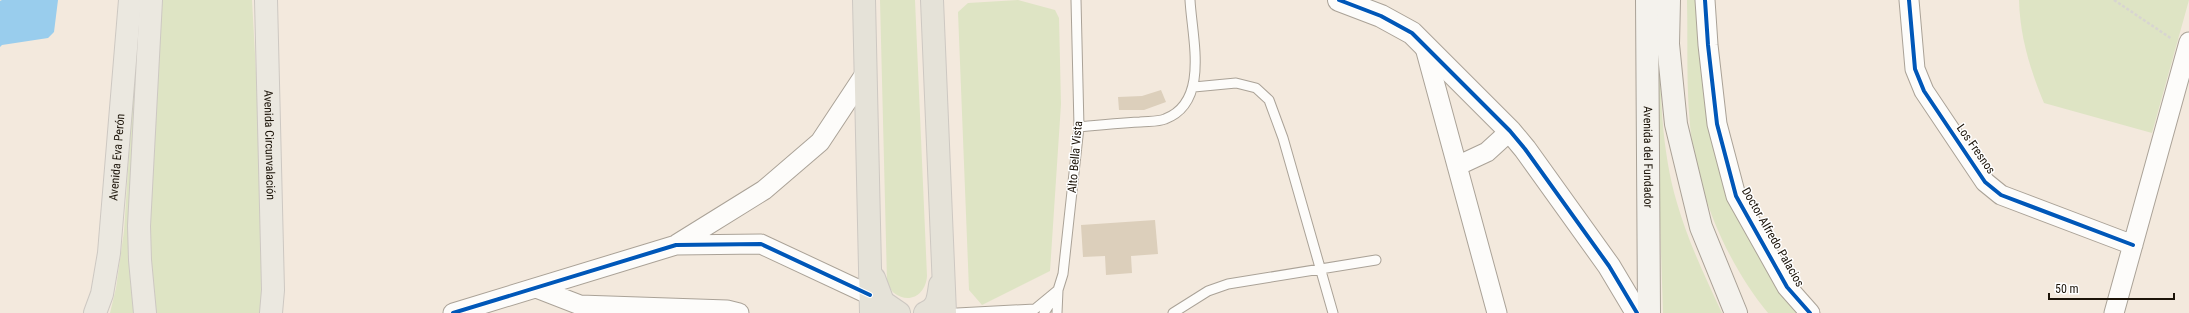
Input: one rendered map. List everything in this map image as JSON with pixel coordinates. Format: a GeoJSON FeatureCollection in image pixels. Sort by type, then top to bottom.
{"type":"FeatureCollection","features":[{"type":"Feature","properties":{"kind":"highway"},"geometry":{"type":"LineString","coordinates":[[864,0],[870,304]]}},
{"type":"Feature","properties":{"kind":"highway"},"geometry":{"type":"LineString","coordinates":[[932,0],[945,313]]}},
{"type":"Feature","properties":{"kind":"highway"},"geometry":{"type":"LineString","coordinates":[[869,243],[874,282],[883,302],[899,313]]}},
{"type":"Feature","properties":{"kind":"highway"},"geometry":{"type":"LineString","coordinates":[[925,313],[931,311],[938,303],[943,259]]}},
{"type":"Feature","properties":{"kind":"main road","name":"Avenida Eva Perón"},"geometry":{"type":"LineString","coordinates":[[95,313],[102,294],[109,253],[130,0]]}},
{"type":"Feature","properties":{"kind":"main road","name":"Avenida Eva Perón"},"geometry":{"type":"LineString","coordinates":[[145,313],[140,260],[139,226],[151,0]]}},
{"type":"Feature","properties":{"kind":"main road","name":"Avenida Circunvalación"},"geometry":{"type":"LineString","coordinates":[[266,0],[273,290],[275,313]]}},
{"type":"Feature","properties":{"kind":"main road","name":"Avenida del Fundador"},"geometry":{"type":"LineString","coordinates":[[1647,0],[1649,313]]}},
{"type":"Feature","properties":{"kind":"main road"},"geometry":{"type":"LineString","coordinates":[[1668,0],[1668,44],[1676,124],[1701,228],[1736,313]]}},
{"type":"Feature","properties":{"kind":"main road"},"geometry":{"type":"LineString","coordinates":[[1701,228],[1744,305],[1751,313]]}},
{"type":"Feature","properties":{"kind":"main road","name":"Avenida Circunvalación"},"geometry":{"type":"LineString","coordinates":[[271,313],[273,290]]}},
{"type":"Feature","properties":{"kind":"street"},"geometry":{"type":"LineString","coordinates":[[1339,0],[1381,16],[1412,33],[1510,131],[1525,149],[1609,266],[1637,313]]}},
{"type":"Feature","properties":{"kind":"street","name":"Doctor Alfredo Palacios"},"geometry":{"type":"LineString","coordinates":[[1705,0],[1716,124],[1736,196],[1787,287],[1810,313]]}},
{"type":"Feature","properties":{"kind":"street","name":"Los Fresnos"},"geometry":{"type":"LineString","coordinates":[[1909,0],[1915,69],[1924,91],[1985,182],[2001,195],[2133,245]]}},
{"type":"Feature","properties":{"kind":"street"},"geometry":{"type":"LineString","coordinates":[[1424,44],[1497,313]]}},
{"type":"Feature","properties":{"kind":"street"},"geometry":{"type":"LineString","coordinates":[[2114,313],[2133,245],[2183,87],[2188,46]]}},
{"type":"Feature","properties":{"kind":"street"},"geometry":{"type":"LineString","coordinates":[[453,313],[676,245],[764,190],[820,142],[865,74]]}},
{"type":"Feature","properties":{"kind":"street"},"geometry":{"type":"LineString","coordinates":[[1457,166],[1487,152],[1510,131]]}},
{"type":"Feature","properties":{"kind":"street"},"geometry":{"type":"LineString","coordinates":[[676,245],[761,244],[870,304]]}},
{"type":"Feature","properties":{"kind":"street"},"geometry":{"type":"LineString","coordinates":[[536,288],[580,305],[727,310],[739,313]]}},
{"type":"Feature","properties":{"kind":"lane","name":"Alto Bella Vista"},"geometry":{"type":"LineString","coordinates":[[1057,313],[1058,290],[1063,274],[1079,127],[1076,0]]}},
{"type":"Feature","properties":{"kind":"lane"},"geometry":{"type":"LineString","coordinates":[[1079,127],[1164,120],[1178,112],[1190,99],[1194,87],[1195,69],[1190,0]]}},
{"type":"Feature","properties":{"kind":"lane"},"geometry":{"type":"LineString","coordinates":[[1194,87],[1236,83],[1256,88],[1269,100],[1283,138],[1333,313]]}},
{"type":"Feature","properties":{"kind":"lane"},"geometry":{"type":"LineString","coordinates":[[1173,313],[1208,291],[1228,284],[1376,260]]}},
{"type":"Feature","properties":{"kind":"lane"},"geometry":{"type":"LineString","coordinates":[[957,313],[1036,309],[1058,290]]}},
{"type":"Feature","properties":{"kind":"lane"},"geometry":{"type":"LineString","coordinates":[[1044,313],[1058,290]]}},
{"type":"Feature","properties":{"kind":"path"},"geometry":{"type":"LineString","coordinates":[[2114,0],[2188,46]]}},
{"type":"Feature","properties":{"kind":"green space"},"geometry":{"type":"Polygon","coordinates":[[[139,0],[146,0],[130,261],[134,313],[110,313],[116,288],[124,231],[139,0]]]}},
{"type":"Feature","properties":{"kind":"green space"},"geometry":{"type":"Polygon","coordinates":[[[159,0],[252,0],[263,200],[266,313],[153,313],[148,259],[159,0]]]}},
{"type":"Feature","properties":{"kind":"green space"},"geometry":{"type":"Polygon","coordinates":[[[880,0],[915,0],[927,276],[924,288],[916,296],[911,298],[906,298],[894,293],[887,282],[880,0]]]}},
{"type":"Feature","properties":{"kind":"green space"},"geometry":{"type":"Polygon","coordinates":[[[1018,0],[1055,10],[1059,18],[1061,104],[1050,271],[982,305],[969,290],[958,12],[968,3],[1018,0]]]}},
{"type":"Feature","properties":{"kind":"green space"},"geometry":{"type":"Polygon","coordinates":[[[1660,0],[1660,77],[1666,153],[1677,203],[1686,231],[1722,313],[1663,313],[1656,96],[1660,0]]]}},
{"type":"Feature","properties":{"kind":"green space"},"geometry":{"type":"Polygon","coordinates":[[[1687,0],[1697,0],[1707,123],[1717,161],[1802,313],[1768,313],[1753,293],[1726,248],[1706,200],[1693,150],[1690,125],[1687,0]]]}},
{"type":"Feature","properties":{"kind":"green space"},"geometry":{"type":"Polygon","coordinates":[[[2019,0],[2189,0],[2152,133],[2044,103],[2034,78],[2027,53],[2021,27],[2019,0]]]}},
{"type":"Feature","properties":{"kind":"water"},"geometry":{"type":"Polygon","coordinates":[[[58,0],[54,32],[48,38],[2,45],[0,47],[0,1],[58,0]]]}},
{"type":"Feature","properties":{"kind":"building"},"geometry":{"type":"Polygon","coordinates":[[[1161,90],[1166,102],[1144,110],[1119,110],[1118,97],[1142,96],[1161,90]]]}},
{"type":"Feature","properties":{"kind":"building"},"geometry":{"type":"Polygon","coordinates":[[[1155,220],[1158,254],[1131,256],[1132,273],[1106,275],[1105,256],[1083,257],[1081,225],[1155,220]]]}},
{"type":"Feature","properties":{"kind":"cycle path"},"geometry":{"type":"LineString","coordinates":[[1339,0],[1381,16],[1412,33],[1510,131],[1525,149],[1609,266],[1637,313]]}},
{"type":"Feature","properties":{"kind":"cycle path"},"geometry":{"type":"LineString","coordinates":[[1705,0],[1708,45],[1717,124],[1736,196],[1787,287],[1810,313]]}},
{"type":"Feature","properties":{"kind":"cycle path"},"geometry":{"type":"LineString","coordinates":[[1909,0],[1915,69],[1924,91],[1985,182],[2001,195],[2133,245]]}},
{"type":"Feature","properties":{"kind":"cycle path"},"geometry":{"type":"LineString","coordinates":[[453,313],[676,245],[761,244],[870,295]]}}]}
